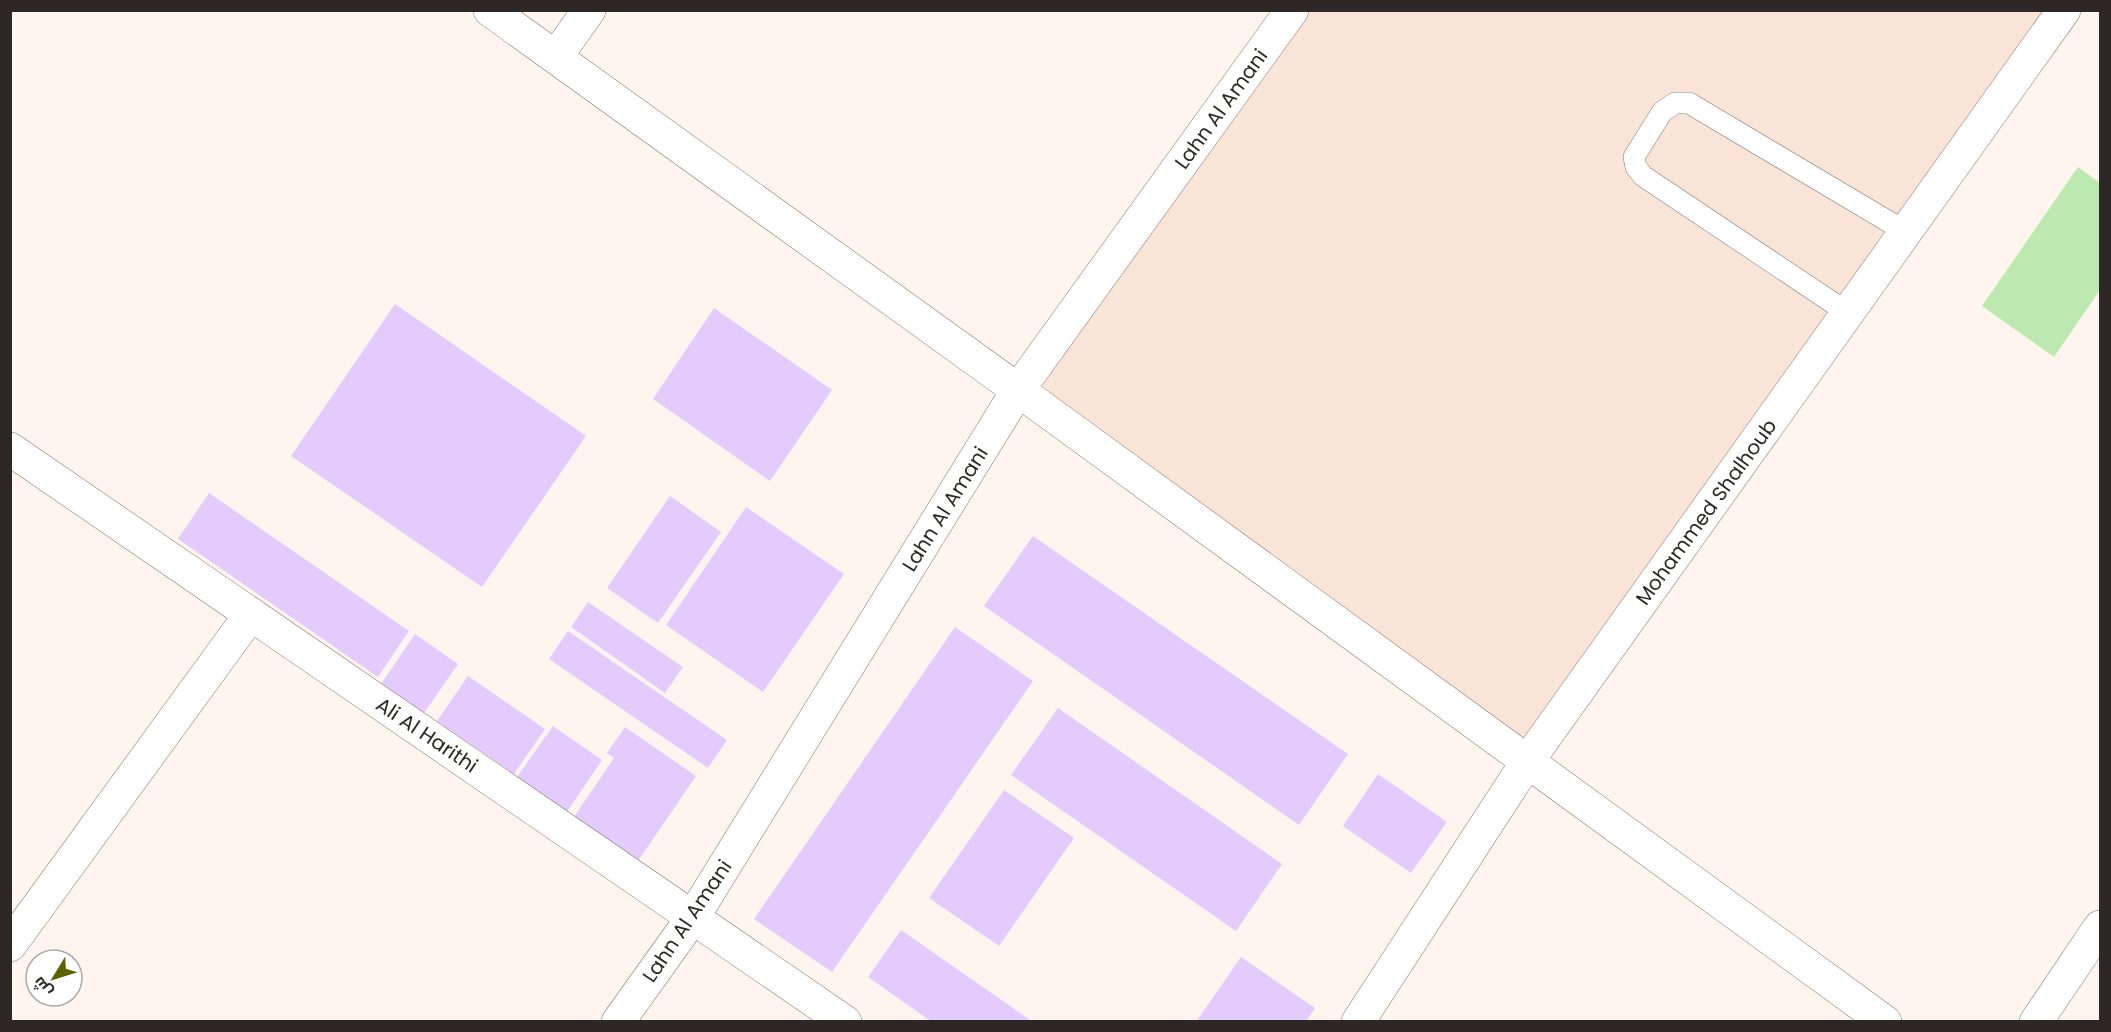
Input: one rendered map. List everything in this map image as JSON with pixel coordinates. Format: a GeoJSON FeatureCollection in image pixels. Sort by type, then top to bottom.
{"type":"FeatureCollection","features":[{"type":"Feature","properties":{"kind":"street"},"geometry":{"type":"LineString","coordinates":[[490,10],[1018,390],[1885,1022]]}},
{"type":"Feature","properties":{"kind":"street"},"geometry":{"type":"LineString","coordinates":[[556,57],[589,10]]}},
{"type":"Feature","properties":{"kind":"street","name":"Lahn Al Amani"},"geometry":{"type":"LineString","coordinates":[[618,1022],[693,917],[1018,390],[1292,10]]}},
{"type":"Feature","properties":{"kind":"street","name":"Mohammed Shalhoub"},"geometry":{"type":"LineString","coordinates":[[1358,1022],[1527,762],[2064,10]]}},
{"type":"Feature","properties":{"kind":"street","name":"Ali Al Harithi"},"geometry":{"type":"LineString","coordinates":[[10,449],[845,1022]]}},
{"type":"Feature","properties":{"kind":"street"},"geometry":{"type":"LineString","coordinates":[[10,945],[251,614]]}},
{"type":"Feature","properties":{"kind":"street"},"geometry":{"type":"LineString","coordinates":[[2036,1022],[2100,927]]}},
{"type":"Feature","properties":{"kind":"lane"},"geometry":{"type":"LineString","coordinates":[[1848,313],[1643,176],[1636,167],[1634,157],[1662,112],[1675,103],[1689,104],[1906,232]]}},
{"type":"Feature","properties":{"kind":"shaded area"},"geometry":{"type":"Polygon","coordinates":[[[1292,11],[2064,11],[1527,762],[1018,390],[1292,11]]]}},
{"type":"Feature","properties":{"kind":"green space"},"geometry":{"type":"Polygon","coordinates":[[[2078,167],[2100,183],[2100,290],[2054,357],[1982,306],[2078,167]]]}},
{"type":"Feature","properties":{"kind":"building"},"geometry":{"type":"Polygon","coordinates":[[[395,304],[586,436],[482,587],[291,456],[395,304]]]}},
{"type":"Feature","properties":{"kind":"building"},"geometry":{"type":"Polygon","coordinates":[[[714,308],[832,390],[770,481],[653,399],[714,308]]]}},
{"type":"Feature","properties":{"kind":"building"},"geometry":{"type":"Polygon","coordinates":[[[209,493],[409,631],[378,677],[178,539],[209,493]]]}},
{"type":"Feature","properties":{"kind":"building"},"geometry":{"type":"Polygon","coordinates":[[[670,496],[721,532],[658,623],[607,588],[670,496]]]}},
{"type":"Feature","properties":{"kind":"building"},"geometry":{"type":"Polygon","coordinates":[[[746,507],[844,574],[763,692],[666,625],[746,507]]]}},
{"type":"Feature","properties":{"kind":"building"},"geometry":{"type":"Polygon","coordinates":[[[1033,536],[1348,754],[1299,825],[984,606],[1033,536]]]}},
{"type":"Feature","properties":{"kind":"building"},"geometry":{"type":"Polygon","coordinates":[[[588,602],[683,667],[665,693],[571,627],[588,602]]]}},
{"type":"Feature","properties":{"kind":"building"},"geometry":{"type":"Polygon","coordinates":[[[955,627],[1033,681],[832,972],[754,919],[955,627]]]}},
{"type":"Feature","properties":{"kind":"building"},"geometry":{"type":"Polygon","coordinates":[[[568,631],[727,740],[708,768],[549,659],[568,631]]]}},
{"type":"Feature","properties":{"kind":"building"},"geometry":{"type":"Polygon","coordinates":[[[415,634],[458,664],[424,713],[381,684],[415,634]]]}},
{"type":"Feature","properties":{"kind":"building"},"geometry":{"type":"Polygon","coordinates":[[[468,676],[545,729],[514,774],[437,721],[468,676]]]}},
{"type":"Feature","properties":{"kind":"building"},"geometry":{"type":"Polygon","coordinates":[[[1058,708],[1282,864],[1236,931],[1011,775],[1058,708]]]}},
{"type":"Feature","properties":{"kind":"building"},"geometry":{"type":"Polygon","coordinates":[[[553,726],[602,760],[567,812],[517,777],[553,726]]]}},
{"type":"Feature","properties":{"kind":"building"},"geometry":{"type":"Polygon","coordinates":[[[625,727],[696,776],[638,861],[574,817],[614,758],[607,753],[625,727]]]}},
{"type":"Feature","properties":{"kind":"building"},"geometry":{"type":"Polygon","coordinates":[[[1378,774],[1447,822],[1411,873],[1343,826],[1378,774]]]}},
{"type":"Feature","properties":{"kind":"building"},"geometry":{"type":"Polygon","coordinates":[[[1004,790],[1074,838],[999,946],[929,898],[1004,790]]]}},
{"type":"Feature","properties":{"kind":"building"},"geometry":{"type":"Polygon","coordinates":[[[901,930],[1033,1022],[932,1022],[868,977],[901,930]]]}},
{"type":"Feature","properties":{"kind":"building"},"geometry":{"type":"Polygon","coordinates":[[[1241,957],[1315,1008],[1306,1022],[1196,1022],[1241,957]]]}}]}
